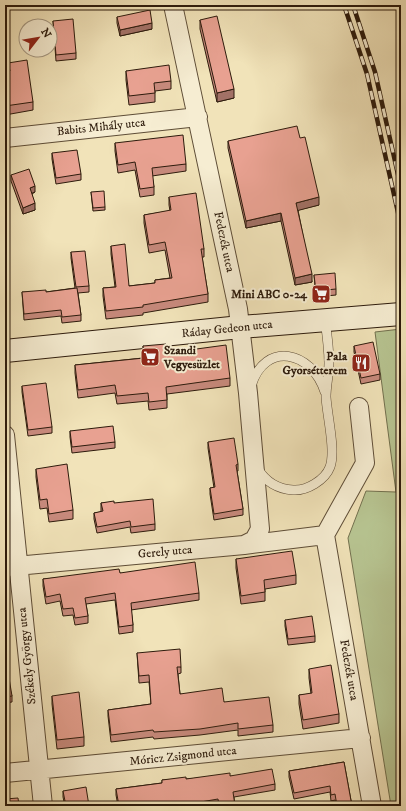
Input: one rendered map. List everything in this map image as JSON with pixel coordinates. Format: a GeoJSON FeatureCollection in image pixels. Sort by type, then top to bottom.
{"type":"FeatureCollection","features":[{"type":"Feature","properties":{"kind":"main road","name":"Ráday Gedeon utca"},"geometry":{"type":"LineString","coordinates":[[5,351],[401,314]]}},
{"type":"Feature","properties":{"kind":"street","name":"Fedezék utca"},"geometry":{"type":"LineString","coordinates":[[173,5],[198,117],[241,328],[260,529],[254,540],[244,545]]}},
{"type":"Feature","properties":{"kind":"street","name":"Babits Mihály utca"},"geometry":{"type":"LineString","coordinates":[[5,138],[198,117]]}},
{"type":"Feature","properties":{"kind":"street"},"geometry":{"type":"LineString","coordinates":[[325,535],[365,463],[359,407]]}},
{"type":"Feature","properties":{"kind":"street","name":"Székely György utca"},"geometry":{"type":"LineString","coordinates":[[5,435],[11,567],[43,806]]}},
{"type":"Feature","properties":{"kind":"street","name":"Fedezék utca"},"geometry":{"type":"LineString","coordinates":[[325,535],[372,806]]}},
{"type":"Feature","properties":{"kind":"street","name":"Gerely utca"},"geometry":{"type":"LineString","coordinates":[[11,567],[244,545],[325,535]]}},
{"type":"Feature","properties":{"kind":"street","name":"Móricz Zsigmond utca"},"geometry":{"type":"LineString","coordinates":[[5,773],[361,738]]}},
{"type":"Feature","properties":{"kind":"lane"},"geometry":{"type":"LineString","coordinates":[[325,320],[329,364],[326,397]]}},
{"type":"Feature","properties":{"kind":"lane"},"geometry":{"type":"LineString","coordinates":[[248,393],[252,381],[264,364],[276,357],[288,356],[302,360],[312,368],[322,381],[326,397],[332,453],[330,466],[323,477],[314,484],[298,490],[285,489],[271,483],[263,476],[255,464]]}},
{"type":"Feature","properties":{"kind":"green space"},"geometry":{"type":"Polygon","coordinates":[[[401,329],[401,806],[391,806],[348,538],[366,491],[396,492],[375,332],[401,329]]]}},
{"type":"Feature","properties":{"kind":"building"},"geometry":{"type":"Polygon","coordinates":[[[150,10],[152,23],[120,30],[117,17],[150,10]]]}},
{"type":"Feature","properties":{"kind":"building"},"geometry":{"type":"Polygon","coordinates":[[[217,16],[234,89],[217,93],[200,20],[217,16]]]}},
{"type":"Feature","properties":{"kind":"building"},"geometry":{"type":"Polygon","coordinates":[[[73,19],[76,53],[58,55],[58,20],[73,19]]]}},
{"type":"Feature","properties":{"kind":"building"},"geometry":{"type":"Polygon","coordinates":[[[27,60],[33,102],[5,106],[5,72],[10,71],[8,63],[27,60]]]}},
{"type":"Feature","properties":{"kind":"building"},"geometry":{"type":"Polygon","coordinates":[[[169,65],[171,81],[154,83],[155,93],[129,96],[126,71],[169,65]]]}},
{"type":"Feature","properties":{"kind":"building"},"geometry":{"type":"Polygon","coordinates":[[[297,126],[300,138],[305,137],[319,197],[296,203],[312,274],[295,278],[281,213],[246,221],[228,141],[297,126]]]}},
{"type":"Feature","properties":{"kind":"building"},"geometry":{"type":"Polygon","coordinates":[[[183,135],[186,164],[152,168],[154,187],[140,189],[135,162],[118,165],[115,143],[183,135]]]}},
{"type":"Feature","properties":{"kind":"building"},"geometry":{"type":"Polygon","coordinates":[[[77,150],[81,174],[56,178],[52,153],[77,150]]]}},
{"type":"Feature","properties":{"kind":"building"},"geometry":{"type":"Polygon","coordinates":[[[29,169],[35,186],[30,188],[35,203],[23,208],[11,175],[29,169]]]}},
{"type":"Feature","properties":{"kind":"building"},"geometry":{"type":"Polygon","coordinates":[[[104,191],[105,207],[93,208],[91,192],[104,191]]]}},
{"type":"Feature","properties":{"kind":"building"},"geometry":{"type":"Polygon","coordinates":[[[196,193],[204,249],[201,249],[208,294],[143,305],[143,307],[106,311],[103,288],[116,287],[111,246],[125,244],[129,286],[155,283],[155,280],[172,278],[165,242],[149,245],[144,215],[171,210],[169,197],[196,193]]]}},
{"type":"Feature","properties":{"kind":"building"},"geometry":{"type":"Polygon","coordinates":[[[85,251],[89,286],[76,287],[71,252],[85,251]]]}},
{"type":"Feature","properties":{"kind":"building"},"geometry":{"type":"Polygon","coordinates":[[[335,273],[336,289],[316,291],[314,275],[335,273]]]}},
{"type":"Feature","properties":{"kind":"building"},"geometry":{"type":"Polygon","coordinates":[[[77,288],[81,315],[62,317],[61,310],[24,314],[22,292],[46,290],[46,292],[77,288]]]}},
{"type":"Feature","properties":{"kind":"building"},"geometry":{"type":"Polygon","coordinates":[[[373,342],[380,374],[361,378],[354,346],[373,342]]]}},
{"type":"Feature","properties":{"kind":"building"},"geometry":{"type":"Polygon","coordinates":[[[166,344],[167,353],[226,345],[230,378],[166,387],[167,400],[149,402],[148,393],[117,396],[115,385],[78,390],[75,365],[144,358],[143,346],[166,344]]]}},
{"type":"Feature","properties":{"kind":"building"},"geometry":{"type":"Polygon","coordinates":[[[46,383],[52,427],[28,430],[22,386],[46,383]]]}},
{"type":"Feature","properties":{"kind":"building"},"geometry":{"type":"Polygon","coordinates":[[[113,426],[115,442],[72,447],[70,431],[113,426]]]}},
{"type":"Feature","properties":{"kind":"building"},"geometry":{"type":"Polygon","coordinates":[[[234,438],[238,464],[236,465],[243,509],[214,514],[210,488],[215,487],[208,442],[234,438]]]}},
{"type":"Feature","properties":{"kind":"building"},"geometry":{"type":"Polygon","coordinates":[[[67,464],[73,510],[49,514],[47,499],[40,500],[36,469],[67,464]]]}},
{"type":"Feature","properties":{"kind":"building"},"geometry":{"type":"Polygon","coordinates":[[[153,499],[155,524],[131,527],[130,521],[97,527],[94,513],[103,511],[101,503],[153,499]]]}},
{"type":"Feature","properties":{"kind":"building"},"geometry":{"type":"Polygon","coordinates":[[[292,551],[296,575],[264,580],[265,592],[241,596],[236,559],[292,551]]]}},
{"type":"Feature","properties":{"kind":"building"},"geometry":{"type":"Polygon","coordinates":[[[195,562],[199,593],[131,603],[133,625],[119,627],[115,593],[85,598],[88,616],[75,618],[73,608],[63,609],[60,594],[46,597],[43,579],[119,569],[120,573],[195,562]]]}},
{"type":"Feature","properties":{"kind":"building"},"geometry":{"type":"Polygon","coordinates":[[[312,616],[315,636],[288,639],[285,620],[312,616]]]}},
{"type":"Feature","properties":{"kind":"building"},"geometry":{"type":"Polygon","coordinates":[[[180,649],[181,667],[177,667],[180,694],[222,688],[224,702],[269,697],[273,725],[238,729],[238,723],[200,729],[154,732],[153,730],[111,735],[108,710],[151,704],[149,675],[139,676],[137,653],[180,649]]]}},
{"type":"Feature","properties":{"kind":"building"},"geometry":{"type":"Polygon","coordinates":[[[331,665],[339,714],[303,720],[299,695],[312,693],[309,669],[331,665]]]}},
{"type":"Feature","properties":{"kind":"building"},"geometry":{"type":"Polygon","coordinates":[[[5,672],[8,672],[12,696],[5,697],[5,672]]]}},
{"type":"Feature","properties":{"kind":"building"},"geometry":{"type":"Polygon","coordinates":[[[79,692],[84,737],[57,740],[52,696],[79,692]]]}},
{"type":"Feature","properties":{"kind":"building"},"geometry":{"type":"Polygon","coordinates":[[[344,762],[352,806],[337,806],[335,794],[331,795],[330,786],[294,793],[289,771],[344,762]]]}},
{"type":"Feature","properties":{"kind":"building"},"geometry":{"type":"Polygon","coordinates":[[[272,769],[275,784],[233,792],[235,806],[219,806],[218,799],[189,804],[189,806],[119,806],[116,789],[162,783],[162,780],[186,777],[186,779],[230,773],[230,776],[272,769]]]}},
{"type":"Feature","properties":{"kind":"building"},"geometry":{"type":"Polygon","coordinates":[[[86,787],[89,806],[66,806],[63,791],[86,787]]]}},
{"type":"Feature","properties":{"kind":"building"},"geometry":{"type":"Polygon","coordinates":[[[18,798],[19,806],[5,806],[5,799],[18,798]]]}},
{"type":"Feature","properties":{"kind":"railway"},"geometry":{"type":"LineString","coordinates":[[344,5],[367,74],[401,226]]}},
{"type":"Feature","properties":{"kind":"railway"},"geometry":{"type":"LineString","coordinates":[[353,5],[375,72],[401,188]]}},
{"type":"Feature","properties":{"kind":"place","name":"Mini ABC 0-24"},"geometry":{"type":"Point","coordinates":[321,294]}},
{"type":"Feature","properties":{"kind":"place","name":"Szandi Vegyesüzlet"},"geometry":{"type":"Point","coordinates":[150,357]}},
{"type":"Feature","properties":{"kind":"place","name":"Pala Gyorsétterem"},"geometry":{"type":"Point","coordinates":[361,363]}}]}
